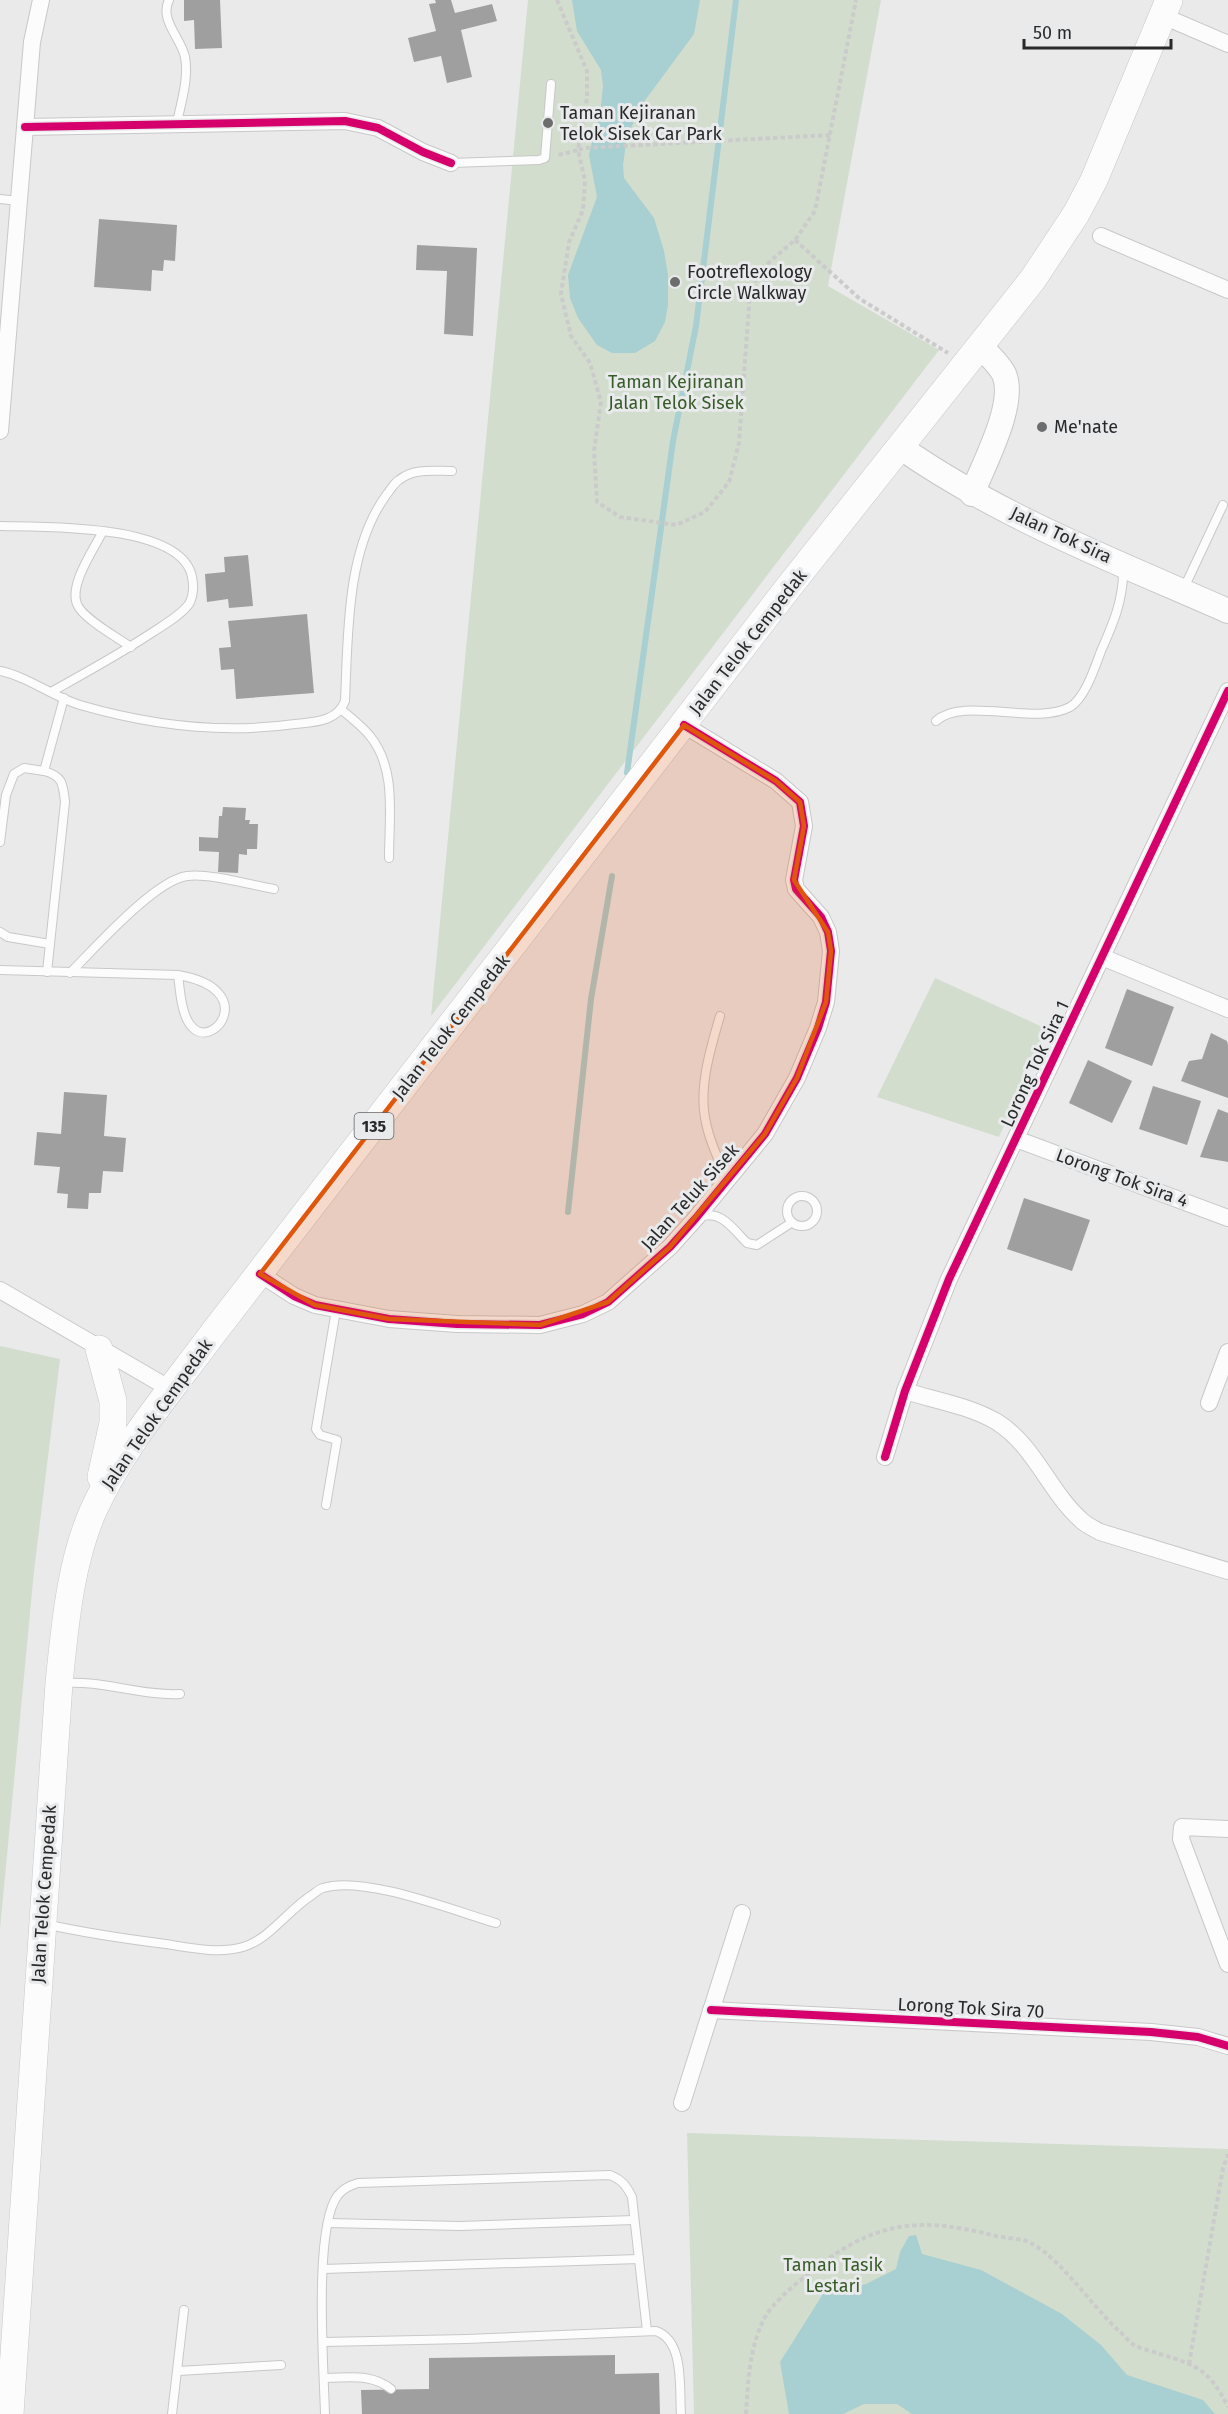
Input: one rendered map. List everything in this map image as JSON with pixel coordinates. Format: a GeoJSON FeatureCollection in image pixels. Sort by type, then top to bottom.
{"type":"FeatureCollection","features":[{"type":"Feature","properties":{"kind":"main road","name":"Jalan Telok Cempedak"},"geometry":{"type":"LineString","coordinates":[[10,2414],[59,1683],[75,1571],[93,1511],[124,1455],[260,1274],[684,725],[1033,279],[1076,213],[1112,140],[1166,8]]}},
{"type":"Feature","properties":{"kind":"main road"},"geometry":{"type":"LineString","coordinates":[[93,1511],[113,1423],[113,1401],[99,1349]]}},
{"type":"Feature","properties":{"kind":"street"},"geometry":{"type":"LineString","coordinates":[[0,431],[32,42],[41,0]]}},
{"type":"Feature","properties":{"kind":"street"},"geometry":{"type":"LineString","coordinates":[[1166,8],[1228,44]]}},
{"type":"Feature","properties":{"kind":"street"},"geometry":{"type":"LineString","coordinates":[[25,127],[345,121],[378,128],[423,152],[451,163]]}},
{"type":"Feature","properties":{"kind":"street"},"geometry":{"type":"LineString","coordinates":[[1101,236],[1228,290]]}},
{"type":"Feature","properties":{"kind":"street"},"geometry":{"type":"LineString","coordinates":[[972,494],[1006,405],[1007,387],[1004,374],[973,354]]}},
{"type":"Feature","properties":{"kind":"street","name":"Jalan Tok Sira"},"geometry":{"type":"LineString","coordinates":[[900,447],[972,494],[1123,565],[1228,611]]}},
{"type":"Feature","properties":{"kind":"street","name":"Lorong Tok Sira 1"},"geometry":{"type":"LineString","coordinates":[[885,1457],[905,1391],[949,1279],[1228,691]]}},
{"type":"Feature","properties":{"kind":"street","name":"Jalan Teluk Sisek"},"geometry":{"type":"LineString","coordinates":[[260,1274],[294,1296],[315,1305],[388,1319],[515,1326],[558,1321],[583,1314],[608,1302],[670,1246],[765,1134],[797,1078],[826,1002],[831,951],[828,932],[821,917],[796,889],[794,880],[804,826],[801,802],[776,781],[684,725]]}},
{"type":"Feature","properties":{"kind":"street"},"geometry":{"type":"LineString","coordinates":[[1102,957],[1228,1009]]}},
{"type":"Feature","properties":{"kind":"street","name":"Lorong Tok Sira 4"},"geometry":{"type":"LineString","coordinates":[[1016,1140],[1228,1218]]}},
{"type":"Feature","properties":{"kind":"street"},"geometry":{"type":"LineString","coordinates":[[0,1290],[172,1390]]}},
{"type":"Feature","properties":{"kind":"street"},"geometry":{"type":"LineString","coordinates":[[1209,1403],[1228,1352]]}},
{"type":"Feature","properties":{"kind":"street"},"geometry":{"type":"LineString","coordinates":[[905,1391],[996,1422],[1016,1439],[1081,1520],[1100,1532],[1228,1571]]}},
{"type":"Feature","properties":{"kind":"street"},"geometry":{"type":"LineString","coordinates":[[1228,1829],[1182,1827],[1181,1839],[1228,1964]]}},
{"type":"Feature","properties":{"kind":"street"},"geometry":{"type":"LineString","coordinates":[[682,2103],[742,1913]]}},
{"type":"Feature","properties":{"kind":"street","name":"Lorong Tok Sira 70"},"geometry":{"type":"LineString","coordinates":[[711,2010],[1152,2032],[1198,2037],[1228,2046]]}},
{"type":"Feature","properties":{"kind":"lane"},"geometry":{"type":"LineString","coordinates":[[169,0],[165,8],[166,16],[184,56],[186,69],[177,123]]}},
{"type":"Feature","properties":{"kind":"lane"},"geometry":{"type":"LineString","coordinates":[[451,163],[545,158],[551,84]]}},
{"type":"Feature","properties":{"kind":"lane"},"geometry":{"type":"LineString","coordinates":[[0,199],[20,201]]}},
{"type":"Feature","properties":{"kind":"lane"},"geometry":{"type":"LineString","coordinates":[[0,671],[20,677],[64,698],[105,712],[181,725],[251,728],[326,719],[342,710],[345,701],[348,639],[354,585],[372,518],[398,480],[418,471],[452,471]]}},
{"type":"Feature","properties":{"kind":"lane"},"geometry":{"type":"LineString","coordinates":[[1182,591],[1223,504]]}},
{"type":"Feature","properties":{"kind":"lane"},"geometry":{"type":"LineString","coordinates":[[0,526],[103,531],[152,542],[169,549],[187,563],[192,573],[193,596],[188,605],[167,623],[51,692]]}},
{"type":"Feature","properties":{"kind":"lane"},"geometry":{"type":"LineString","coordinates":[[103,531],[80,575],[75,591],[77,604],[87,615],[130,647]]}},
{"type":"Feature","properties":{"kind":"lane"},"geometry":{"type":"LineString","coordinates":[[936,721],[943,714],[959,711],[1033,713],[1055,711],[1071,706],[1086,687],[1120,607],[1124,588],[1123,565]]}},
{"type":"Feature","properties":{"kind":"lane"},"geometry":{"type":"LineString","coordinates":[[44,771],[64,698]]}},
{"type":"Feature","properties":{"kind":"lane"},"geometry":{"type":"LineString","coordinates":[[342,710],[369,735],[380,750],[388,771],[389,858]]}},
{"type":"Feature","properties":{"kind":"lane"},"geometry":{"type":"LineString","coordinates":[[0,842],[6,795],[14,774],[24,768],[54,773],[61,781],[65,802],[47,972]]}},
{"type":"Feature","properties":{"kind":"lane"},"geometry":{"type":"LineString","coordinates":[[70,973],[133,911],[169,882],[185,876],[200,876],[274,889]]}},
{"type":"Feature","properties":{"kind":"lane"},"geometry":{"type":"LineString","coordinates":[[0,932],[8,937],[50,944]]}},
{"type":"Feature","properties":{"kind":"lane"},"geometry":{"type":"LineString","coordinates":[[0,970],[178,975],[208,983],[218,990],[224,999],[225,1011],[215,1030],[200,1033],[189,1024],[178,975]]}},
{"type":"Feature","properties":{"kind":"lane"},"geometry":{"type":"LineString","coordinates":[[720,1016],[706,1073],[704,1116],[711,1143],[728,1180]]}},
{"type":"Feature","properties":{"kind":"lane"},"geometry":{"type":"LineString","coordinates":[[696,1218],[708,1214],[716,1215],[751,1245],[757,1245],[791,1222]]}},
{"type":"Feature","properties":{"kind":"lane"},"geometry":{"type":"LineString","coordinates":[[326,1505],[337,1440],[320,1435],[316,1429],[336,1310]]}},
{"type":"Feature","properties":{"kind":"lane"},"geometry":{"type":"LineString","coordinates":[[59,1683],[87,1683],[157,1694],[180,1694]]}},
{"type":"Feature","properties":{"kind":"lane"},"geometry":{"type":"LineString","coordinates":[[42,1924],[137,1940],[224,1950],[244,1947],[259,1939],[303,1901],[323,1888],[348,1886],[376,1889],[496,1923]]}},
{"type":"Feature","properties":{"kind":"lane"},"geometry":{"type":"LineString","coordinates":[[325,2414],[323,2269],[329,2223],[338,2195],[358,2183],[610,2175],[620,2179],[632,2197],[647,2331]]}},
{"type":"Feature","properties":{"kind":"lane"},"geometry":{"type":"LineString","coordinates":[[329,2223],[460,2226],[634,2220]]}},
{"type":"Feature","properties":{"kind":"lane"},"geometry":{"type":"LineString","coordinates":[[323,2269],[639,2259]]}},
{"type":"Feature","properties":{"kind":"lane"},"geometry":{"type":"LineString","coordinates":[[172,2414],[184,2310]]}},
{"type":"Feature","properties":{"kind":"lane"},"geometry":{"type":"LineString","coordinates":[[324,2342],[466,2339],[647,2331],[663,2333],[669,2339],[677,2358],[681,2414]]}},
{"type":"Feature","properties":{"kind":"lane"},"geometry":{"type":"LineString","coordinates":[[178,2371],[281,2365]]}},
{"type":"Feature","properties":{"kind":"lane"},"geometry":{"type":"LineString","coordinates":[[324,2378],[367,2377],[377,2379],[391,2389]]}},
{"type":"Feature","properties":{"kind":"path"},"geometry":{"type":"LineString","coordinates":[[557,0],[587,71],[587,98],[578,150],[585,181],[583,210],[569,242],[561,294],[571,336],[590,363],[601,402],[594,451],[597,502],[620,517],[652,524],[676,525],[705,512],[729,482],[739,443],[750,292],[762,269],[795,240],[815,212],[856,0]]}},
{"type":"Feature","properties":{"kind":"path"},"geometry":{"type":"LineString","coordinates":[[545,158],[585,148],[830,135]]}},
{"type":"Feature","properties":{"kind":"path"},"geometry":{"type":"LineString","coordinates":[[795,240],[860,299],[973,354]]}},
{"type":"Feature","properties":{"kind":"path"},"geometry":{"type":"LineString","coordinates":[[1189,2364],[1223,2168],[1228,2154]]}},
{"type":"Feature","properties":{"kind":"path"},"geometry":{"type":"LineString","coordinates":[[746,2414],[748,2368],[763,2319],[790,2289],[829,2257],[875,2233],[896,2226],[917,2223],[967,2228],[1012,2240],[1030,2242],[1065,2272],[1105,2318],[1135,2345],[1201,2369],[1218,2388],[1228,2407]]}},
{"type":"Feature","properties":{"kind":"highlighted area"},"geometry":{"type":"Polygon","coordinates":[[[684,725],[776,781],[800,802],[804,826],[794,880],[828,932],[831,951],[826,1002],[818,1028],[797,1078],[765,1134],[670,1247],[608,1302],[540,1325],[389,1319],[315,1305],[260,1274],[684,725]]]}},
{"type":"Feature","properties":{"kind":"green space","name":"Taman Kejiranan Jalan Telok Sisek"},"geometry":{"type":"Polygon","coordinates":[[[528,0],[881,0],[828,286],[939,350],[431,1016],[528,0]]]}},
{"type":"Feature","properties":{"kind":"green space"},"geometry":{"type":"Polygon","coordinates":[[[935,978],[1047,1029],[999,1137],[877,1097],[935,978]]]}},
{"type":"Feature","properties":{"kind":"green space"},"geometry":{"type":"Polygon","coordinates":[[[0,1346],[60,1359],[34,1571],[0,1929],[0,1346]]]}},
{"type":"Feature","properties":{"kind":"green space","name":"Taman Tasik Lestari"},"geometry":{"type":"Polygon","coordinates":[[[687,2133],[1228,2149],[1228,2414],[694,2414],[687,2133]]]}},
{"type":"Feature","properties":{"kind":"water"},"geometry":{"type":"Polygon","coordinates":[[[572,0],[700,0],[694,34],[643,103],[627,136],[623,165],[624,178],[654,218],[664,251],[668,275],[668,305],[665,322],[655,341],[635,353],[612,353],[597,345],[578,318],[570,298],[568,275],[597,197],[589,155],[601,105],[603,86],[601,70],[577,31],[572,0]]]}},
{"type":"Feature","properties":{"kind":"water"},"geometry":{"type":"Polygon","coordinates":[[[916,2235],[922,2254],[981,2270],[1062,2314],[1101,2345],[1127,2375],[1203,2400],[1215,2414],[912,2414],[897,2404],[864,2404],[843,2414],[789,2414],[780,2362],[823,2294],[866,2284],[896,2269],[900,2252],[909,2236],[916,2235]]]}},
{"type":"Feature","properties":{"kind":"building"},"geometry":{"type":"Polygon","coordinates":[[[184,0],[220,0],[222,48],[195,49],[194,20],[184,21],[184,0]]]}},
{"type":"Feature","properties":{"kind":"building"},"geometry":{"type":"Polygon","coordinates":[[[435,0],[451,0],[455,13],[492,4],[497,21],[461,30],[472,77],[447,83],[441,56],[414,62],[408,38],[436,31],[429,4],[436,3],[435,0]]]}},
{"type":"Feature","properties":{"kind":"building"},"geometry":{"type":"Polygon","coordinates":[[[99,219],[177,225],[175,261],[164,260],[163,271],[152,270],[151,291],[94,287],[99,219]]]}},
{"type":"Feature","properties":{"kind":"building"},"geometry":{"type":"Polygon","coordinates":[[[417,245],[477,248],[473,336],[444,334],[447,271],[416,270],[417,245]]]}},
{"type":"Feature","properties":{"kind":"building"},"geometry":{"type":"Polygon","coordinates":[[[248,555],[253,606],[229,608],[228,599],[207,602],[205,574],[225,572],[224,557],[248,555]]]}},
{"type":"Feature","properties":{"kind":"building"},"geometry":{"type":"Polygon","coordinates":[[[307,614],[314,693],[236,699],[234,669],[221,670],[219,648],[231,647],[228,621],[307,614]]]}},
{"type":"Feature","properties":{"kind":"building"},"geometry":{"type":"Polygon","coordinates":[[[223,807],[246,808],[245,820],[250,820],[249,824],[258,824],[257,849],[247,849],[247,855],[239,854],[238,873],[218,872],[219,852],[199,851],[199,837],[218,838],[219,816],[222,816],[223,807]]]}},
{"type":"Feature","properties":{"kind":"building"},"geometry":{"type":"Polygon","coordinates":[[[1127,989],[1174,1007],[1152,1066],[1105,1048],[1127,989]]]}},
{"type":"Feature","properties":{"kind":"building"},"geometry":{"type":"Polygon","coordinates":[[[1211,1033],[1227,1041],[1228,1098],[1181,1081],[1189,1061],[1202,1059],[1211,1033]]]}},
{"type":"Feature","properties":{"kind":"building"},"geometry":{"type":"Polygon","coordinates":[[[1088,1060],[1132,1081],[1112,1123],[1069,1103],[1088,1060]]]}},
{"type":"Feature","properties":{"kind":"building"},"geometry":{"type":"Polygon","coordinates":[[[1153,1086],[1201,1101],[1187,1145],[1139,1129],[1153,1086]]]}},
{"type":"Feature","properties":{"kind":"building"},"geometry":{"type":"Polygon","coordinates":[[[64,1092],[107,1095],[104,1136],[126,1138],[123,1172],[103,1171],[101,1193],[89,1193],[88,1209],[67,1208],[68,1194],[57,1193],[60,1167],[34,1165],[37,1132],[61,1134],[64,1092]]]}},
{"type":"Feature","properties":{"kind":"building"},"geometry":{"type":"Polygon","coordinates":[[[1218,1109],[1228,1113],[1228,1162],[1200,1157],[1218,1109]]]}},
{"type":"Feature","properties":{"kind":"building"},"geometry":{"type":"Polygon","coordinates":[[[1024,1198],[1090,1220],[1072,1271],[1007,1249],[1024,1198]]]}},
{"type":"Feature","properties":{"kind":"building"},"geometry":{"type":"Polygon","coordinates":[[[615,2355],[615,2374],[659,2373],[660,2414],[362,2414],[361,2390],[429,2389],[429,2358],[615,2355]]]}},
{"type":"Feature","properties":{"kind":"waterway"},"geometry":{"type":"LineString","coordinates":[[627,773],[673,441],[696,326],[736,0]]}},
{"type":"Feature","properties":{"kind":"waterway"},"geometry":{"type":"LineString","coordinates":[[568,1212],[591,999],[612,876]]}},
{"type":"Feature","properties":{"kind":"cycle path"},"geometry":{"type":"LineString","coordinates":[[25,127],[345,121],[378,128],[423,152],[451,163]]}},
{"type":"Feature","properties":{"kind":"cycle path"},"geometry":{"type":"LineString","coordinates":[[885,1457],[905,1391],[949,1279],[1228,691]]}},
{"type":"Feature","properties":{"kind":"cycle path"},"geometry":{"type":"LineString","coordinates":[[260,1274],[294,1296],[315,1305],[389,1319],[457,1324],[540,1325],[583,1314],[608,1302],[670,1247],[765,1134],[797,1078],[818,1028],[826,1002],[831,951],[828,932],[821,917],[796,889],[794,880],[804,826],[800,802],[776,781],[684,725]]}},
{"type":"Feature","properties":{"kind":"cycle path"},"geometry":{"type":"LineString","coordinates":[[711,2010],[1151,2032],[1198,2037],[1228,2046]]}},
{"type":"Feature","properties":{"kind":"place","name":"Taman Kejiranan Telok Sisek Car Park"},"geometry":{"type":"Point","coordinates":[548,123]}},
{"type":"Feature","properties":{"kind":"place","name":"Footreflexology Circle Walkway"},"geometry":{"type":"Point","coordinates":[675,282]}},
{"type":"Feature","properties":{"kind":"place","name":"Me'nate"},"geometry":{"type":"Point","coordinates":[1042,427]}}]}
